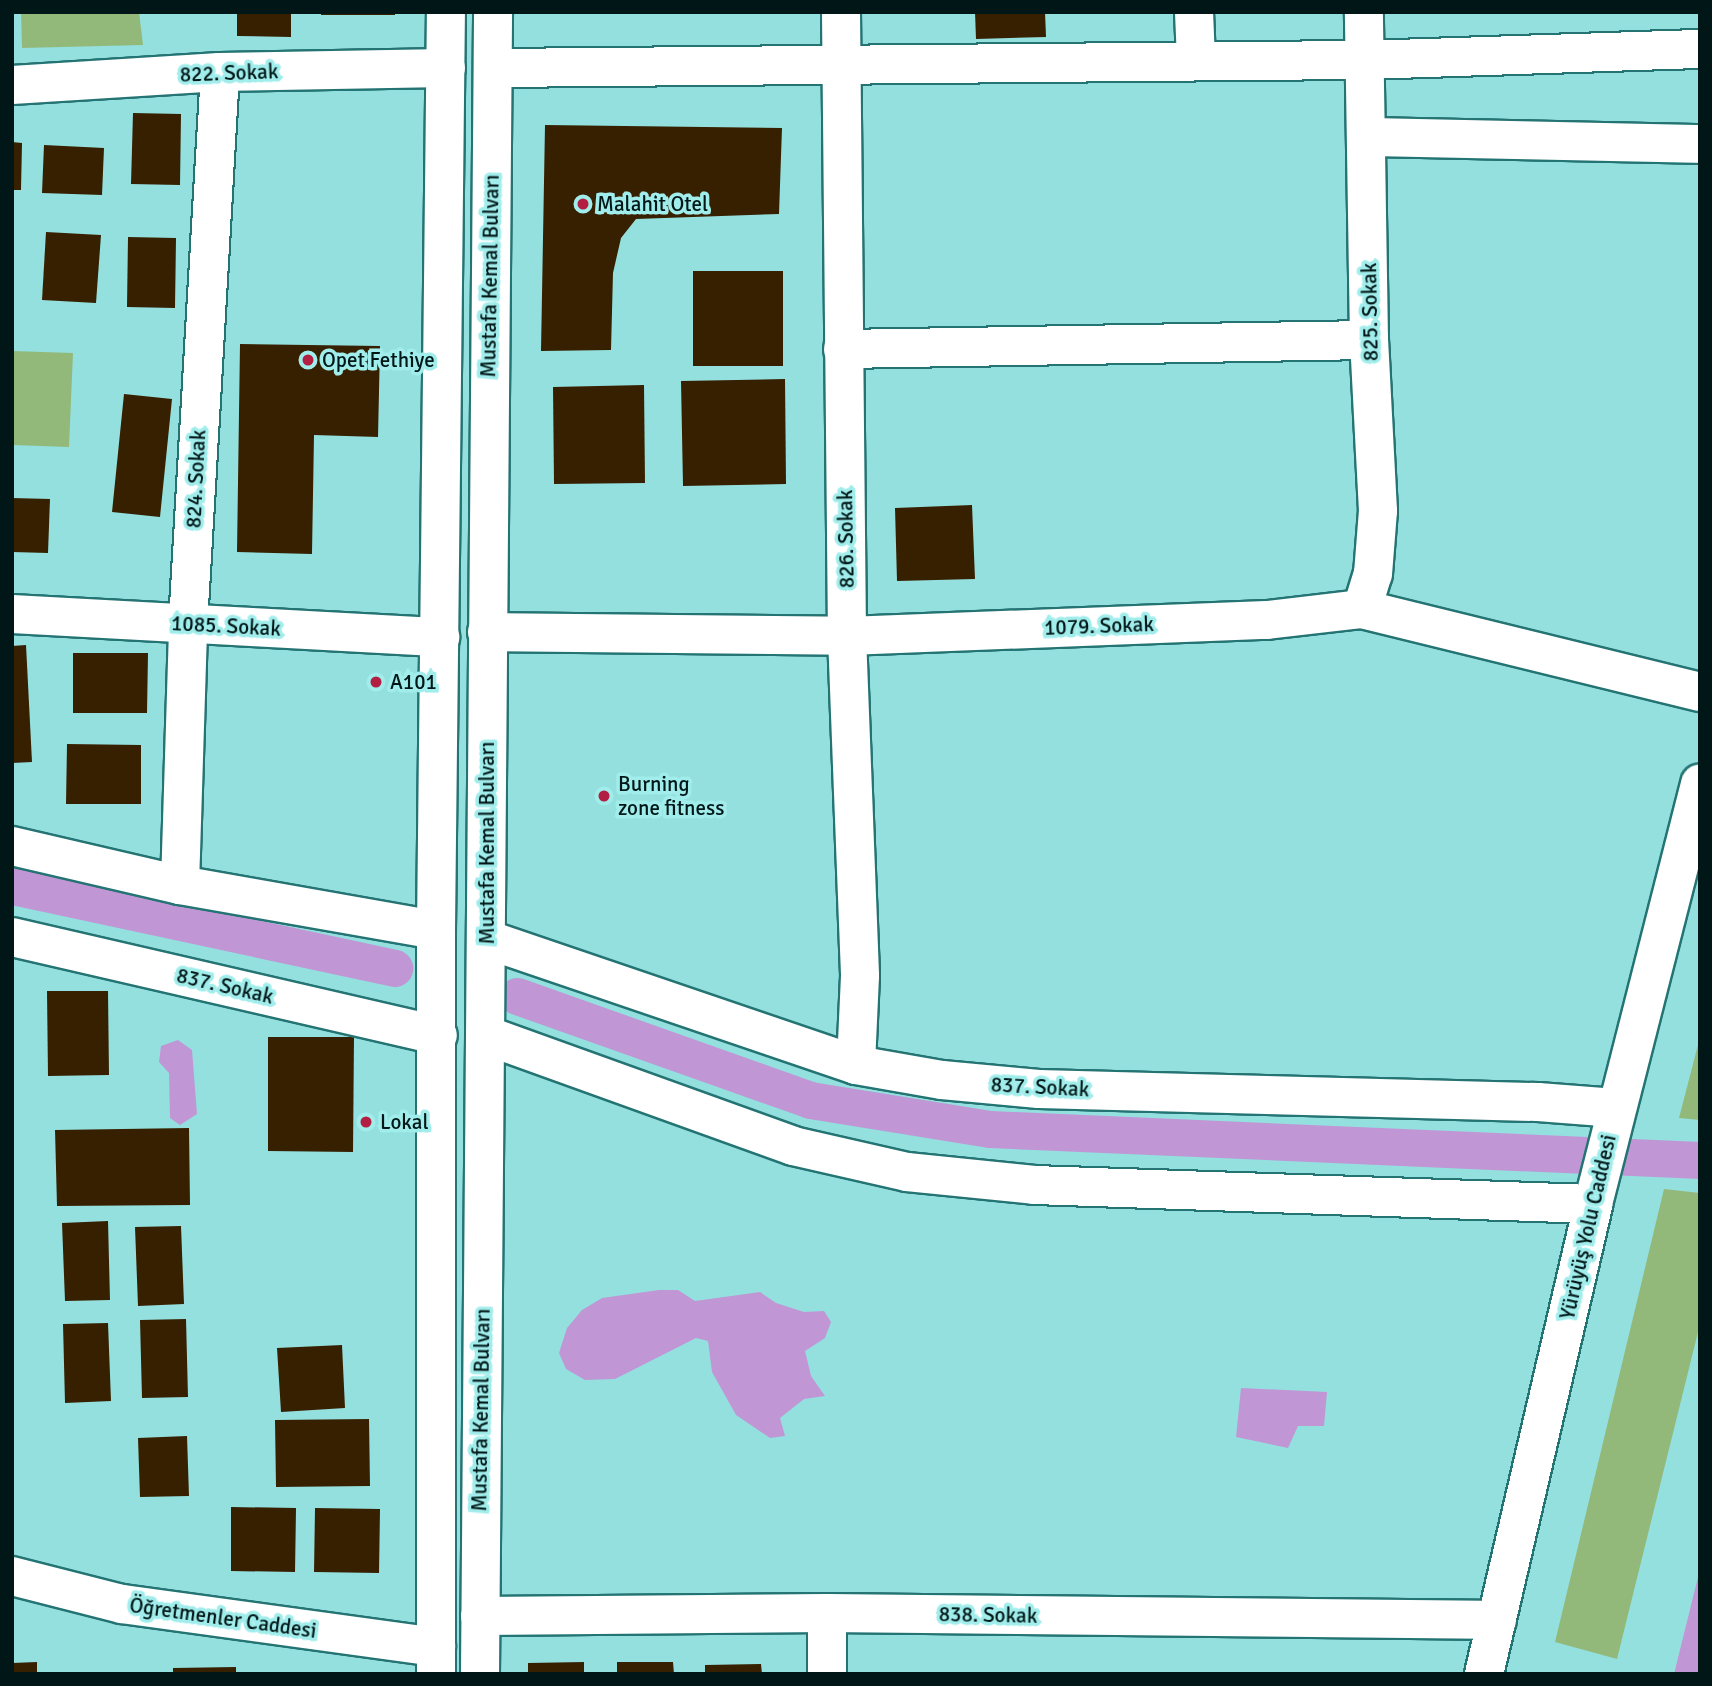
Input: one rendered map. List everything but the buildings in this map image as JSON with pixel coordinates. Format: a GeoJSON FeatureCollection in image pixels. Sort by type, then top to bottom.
{"type":"FeatureCollection","features":[{"type":"Feature","properties":{"kind":"street"},"geometry":{"type":"LineString","coordinates":[[436,1661],[436,930],[446,12]]}},
{"type":"Feature","properties":{"kind":"street","name":"Mustafa Kemal Bulvarı"},"geometry":{"type":"LineString","coordinates":[[480,1674],[488,1036],[487,632],[493,12]]}},
{"type":"Feature","properties":{"kind":"street","name":"826. Sokak"},"geometry":{"type":"LineString","coordinates":[[841,12],[847,636],[860,976],[856,1065]]}},
{"type":"Feature","properties":{"kind":"street"},"geometry":{"type":"LineString","coordinates":[[1194,12],[1196,59]]}},
{"type":"Feature","properties":{"kind":"street","name":"825. Sokak"},"geometry":{"type":"LineString","coordinates":[[1362,609],[1373,573],[1378,511],[1369,340],[1364,12]]}},
{"type":"Feature","properties":{"kind":"street"},"geometry":{"type":"LineString","coordinates":[[493,68],[842,66],[1196,59],[1366,60],[1700,50]]}},
{"type":"Feature","properties":{"kind":"street","name":"822. Sokak"},"geometry":{"type":"LineString","coordinates":[[12,85],[220,72],[446,68]]}},
{"type":"Feature","properties":{"kind":"street","name":"824. Sokak"},"geometry":{"type":"LineString","coordinates":[[180,885],[188,624],[220,72]]}},
{"type":"Feature","properties":{"kind":"street"},"geometry":{"type":"LineString","coordinates":[[1367,137],[1700,144]]}},
{"type":"Feature","properties":{"kind":"street"},"geometry":{"type":"LineString","coordinates":[[843,349],[1369,340]]}},
{"type":"Feature","properties":{"kind":"street","name":"1079. Sokak"},"geometry":{"type":"LineString","coordinates":[[487,632],[847,636],[1267,620],[1362,609],[1700,692]]}},
{"type":"Feature","properties":{"kind":"street","name":"1085. Sokak"},"geometry":{"type":"LineString","coordinates":[[12,614],[440,637]]}},
{"type":"Feature","properties":{"kind":"street","name":"Yürüyüş Yolu Caddesi"},"geometry":{"type":"LineString","coordinates":[[1484,1674],[1616,1108],[1700,783]]}},
{"type":"Feature","properties":{"kind":"street"},"geometry":{"type":"LineString","coordinates":[[12,846],[180,885],[436,930]]}},
{"type":"Feature","properties":{"kind":"street","name":"837. Sokak"},"geometry":{"type":"LineString","coordinates":[[12,937],[438,1035]]}},
{"type":"Feature","properties":{"kind":"street","name":"837. Sokak"},"geometry":{"type":"LineString","coordinates":[[486,939],[856,1065],[942,1080],[1039,1089],[1538,1102],[1616,1108]]}},
{"type":"Feature","properties":{"kind":"street"},"geometry":{"type":"LineString","coordinates":[[488,1036],[793,1146],[907,1172],[1034,1185],[1593,1203]]}},
{"type":"Feature","properties":{"kind":"street","name":"Öğretmenler Caddesi"},"geometry":{"type":"LineString","coordinates":[[12,1576],[122,1604],[436,1661]]}},
{"type":"Feature","properties":{"kind":"street"},"geometry":{"type":"LineString","coordinates":[[827,1613],[827,1674]]}},
{"type":"Feature","properties":{"kind":"street","name":"838. Sokak"},"geometry":{"type":"LineString","coordinates":[[480,1616],[827,1613],[1497,1620]]}},
{"type":"Feature","properties":{"kind":"green space"},"geometry":{"type":"Polygon","coordinates":[[[21,12],[139,12],[143,45],[22,48],[21,12]]]}},
{"type":"Feature","properties":{"kind":"green space"},"geometry":{"type":"Polygon","coordinates":[[[12,351],[73,353],[69,447],[12,445],[12,351]]]}},
{"type":"Feature","properties":{"kind":"green space"},"geometry":{"type":"Polygon","coordinates":[[[1700,1037],[1700,1120],[1679,1118],[1700,1037]]]}},
{"type":"Feature","properties":{"kind":"green space"},"geometry":{"type":"Polygon","coordinates":[[[1664,1189],[1700,1193],[1700,1324],[1617,1659],[1555,1642],[1664,1189]]]}},
{"type":"Feature","properties":{"kind":"shaded area"},"geometry":{"type":"Polygon","coordinates":[[[178,1040],[192,1050],[197,1114],[180,1125],[170,1118],[169,1073],[159,1062],[161,1046],[178,1040]]]}},
{"type":"Feature","properties":{"kind":"shaded area"},"geometry":{"type":"Polygon","coordinates":[[[678,1290],[695,1301],[760,1292],[776,1303],[804,1312],[824,1311],[831,1322],[825,1338],[805,1351],[811,1376],[825,1396],[804,1399],[780,1418],[785,1436],[770,1438],[736,1415],[712,1372],[708,1341],[696,1338],[615,1379],[585,1380],[566,1369],[559,1353],[567,1328],[582,1310],[602,1298],[678,1290]]]}},
{"type":"Feature","properties":{"kind":"shaded area"},"geometry":{"type":"Polygon","coordinates":[[[1241,1388],[1327,1392],[1324,1426],[1298,1426],[1288,1448],[1236,1437],[1241,1388]]]}},
{"type":"Feature","properties":{"kind":"shaded area"},"geometry":{"type":"Polygon","coordinates":[[[1700,1569],[1700,1674],[1674,1674],[1700,1569]]]}},
{"type":"Feature","properties":{"kind":"waterway"},"geometry":{"type":"LineString","coordinates":[[12,886],[394,968]]}},
{"type":"Feature","properties":{"kind":"waterway"},"geometry":{"type":"LineString","coordinates":[[517,996],[810,1100],[990,1129],[1700,1160]]}},
{"type":"Feature","properties":{"kind":"place","name":"Malahit Otel"},"geometry":{"type":"Point","coordinates":[583,204]}},
{"type":"Feature","properties":{"kind":"place","name":"Opet Fethiye"},"geometry":{"type":"Point","coordinates":[308,360]}},
{"type":"Feature","properties":{"kind":"place","name":"A101"},"geometry":{"type":"Point","coordinates":[376,682]}},
{"type":"Feature","properties":{"kind":"place","name":"Burning zone fitness"},"geometry":{"type":"Point","coordinates":[604,796]}},
{"type":"Feature","properties":{"kind":"place","name":"Lokal"},"geometry":{"type":"Point","coordinates":[366,1122]}}]}
